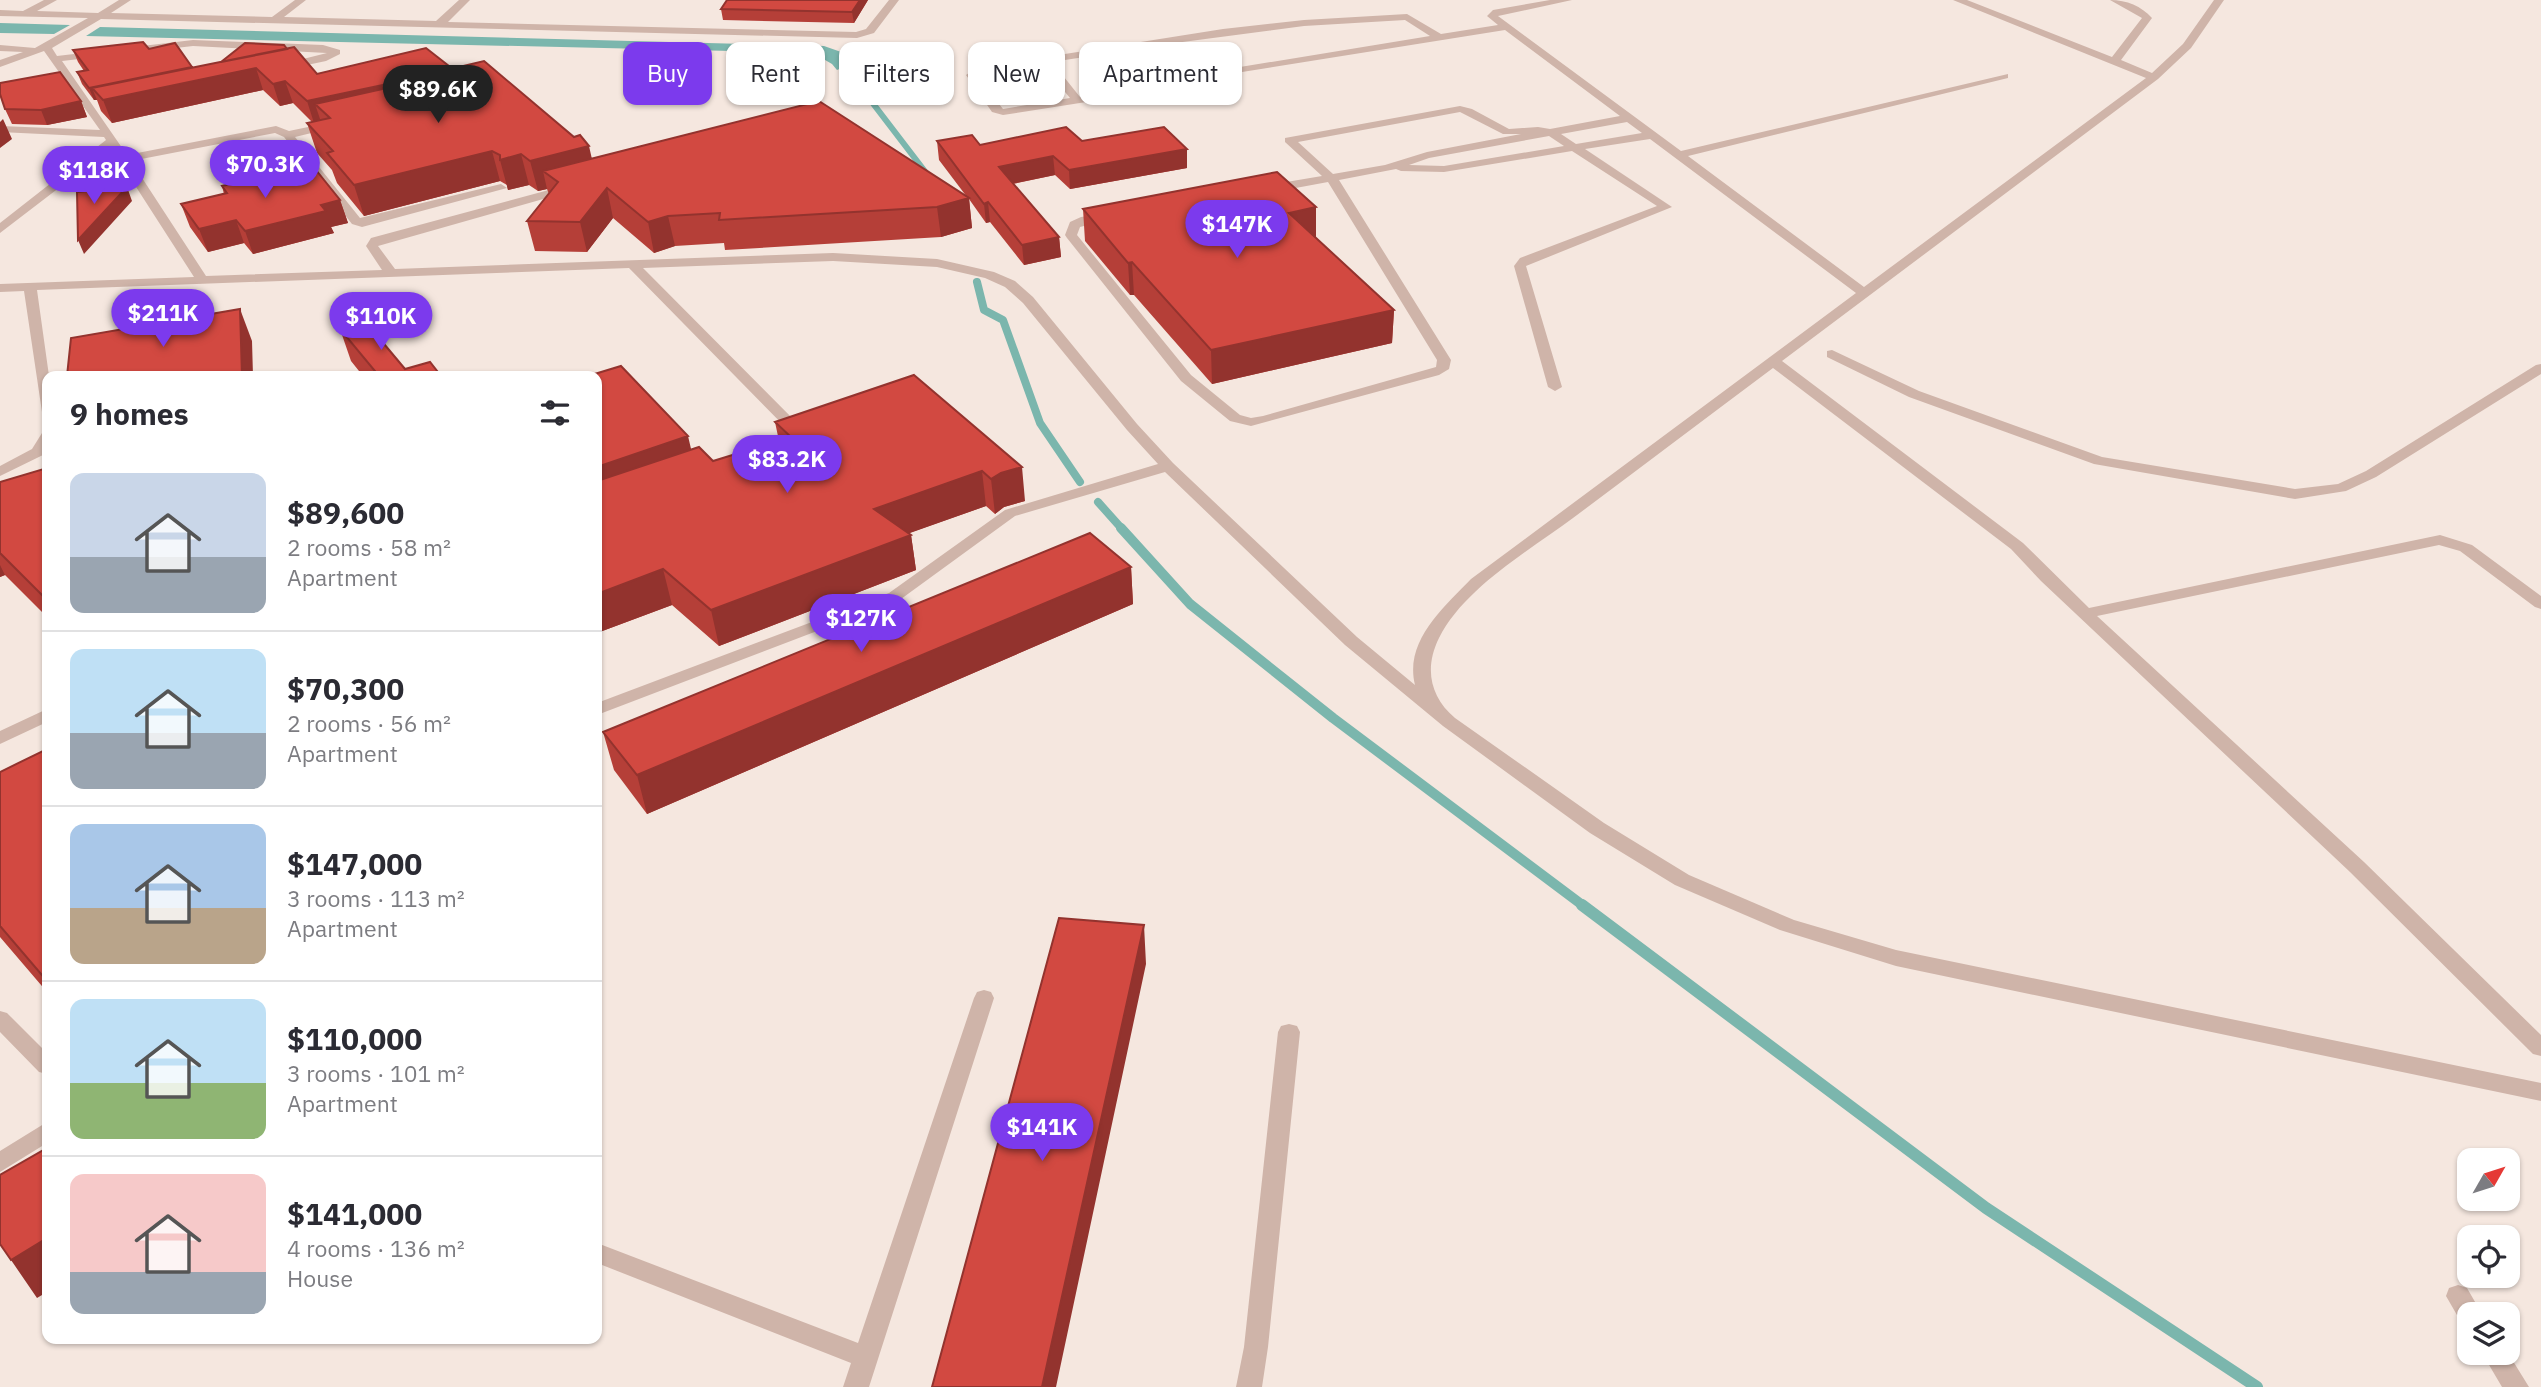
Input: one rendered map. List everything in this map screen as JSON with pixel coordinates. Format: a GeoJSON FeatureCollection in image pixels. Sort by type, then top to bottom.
{"type":"FeatureCollection","features":[{"type":"Feature","properties":{"kind":"street"},"geometry":{"type":"LineString","coordinates":[[23,14],[52,0]]}},
{"type":"Feature","properties":{"kind":"street"},"geometry":{"type":"LineString","coordinates":[[0,64],[44,48],[126,0]]}},
{"type":"Feature","properties":{"kind":"street"},"geometry":{"type":"LineString","coordinates":[[272,22],[301,0]]}},
{"type":"Feature","properties":{"kind":"street"},"geometry":{"type":"LineString","coordinates":[[437,26],[464,0]]}},
{"type":"Feature","properties":{"kind":"street"},"geometry":{"type":"LineString","coordinates":[[0,13],[857,35],[870,31],[894,0]]}},
{"type":"Feature","properties":{"kind":"street"},"geometry":{"type":"LineString","coordinates":[[1567,0],[1492,14],[1505,27],[1864,293]]}},
{"type":"Feature","properties":{"kind":"street"},"geometry":{"type":"LineString","coordinates":[[1958,0],[2154,77]]}},
{"type":"Feature","properties":{"kind":"street"},"geometry":{"type":"LineString","coordinates":[[2114,62],[2147,18],[2134,8],[2115,0]]}},
{"type":"Feature","properties":{"kind":"street"},"geometry":{"type":"LineString","coordinates":[[1432,707],[1422,677],[1423,653],[1437,625],[1477,582],[2154,77],[2186,46],[2219,0]]}},
{"type":"Feature","properties":{"kind":"street"},"geometry":{"type":"LineString","coordinates":[[1166,42],[1268,27],[1401,17],[1410,19],[1438,37]]}},
{"type":"Feature","properties":{"kind":"street"},"geometry":{"type":"LineString","coordinates":[[1242,70],[1505,27]]}},
{"type":"Feature","properties":{"kind":"street"},"geometry":{"type":"LineString","coordinates":[[54,59],[193,43],[323,48],[336,52],[322,59],[272,69]]}},
{"type":"Feature","properties":{"kind":"street"},"geometry":{"type":"LineString","coordinates":[[0,48],[44,48],[54,59],[90,107],[202,280]]}},
{"type":"Feature","properties":{"kind":"street"},"geometry":{"type":"LineString","coordinates":[[1679,155],[2004,76]]}},
{"type":"Feature","properties":{"kind":"street"},"geometry":{"type":"LineString","coordinates":[[1065,85],[1078,101]]}},
{"type":"Feature","properties":{"kind":"street"},"geometry":{"type":"LineString","coordinates":[[1065,103],[1078,101]]}},
{"type":"Feature","properties":{"kind":"street"},"geometry":{"type":"LineString","coordinates":[[90,107],[103,104]]}},
{"type":"Feature","properties":{"kind":"street"},"geometry":{"type":"LineString","coordinates":[[994,105],[999,111],[1046,105]]}},
{"type":"Feature","properties":{"kind":"street"},"geometry":{"type":"LineString","coordinates":[[1119,214],[1081,221],[1074,225],[1071,235],[1186,377],[1235,418],[1251,422],[1264,420],[1434,372],[1442,369],[1444,364],[1417,314],[1332,179],[1289,140],[1460,109],[1507,132],[1538,130],[1552,133],[1666,207],[1524,261],[1520,266],[1555,387]]}},
{"type":"Feature","properties":{"kind":"street"},"geometry":{"type":"LineString","coordinates":[[1252,192],[1332,179],[1387,168],[1427,155],[1629,118]]}},
{"type":"Feature","properties":{"kind":"street"},"geometry":{"type":"LineString","coordinates":[[288,135],[342,123]]}},
{"type":"Feature","properties":{"kind":"street"},"geometry":{"type":"LineString","coordinates":[[0,129],[109,138]]}},
{"type":"Feature","properties":{"kind":"street"},"geometry":{"type":"LineString","coordinates":[[124,159],[275,130],[288,135],[356,220],[362,223],[501,188]]}},
{"type":"Feature","properties":{"kind":"street"},"geometry":{"type":"LineString","coordinates":[[1387,168],[1444,169],[1651,135]]}},
{"type":"Feature","properties":{"kind":"street"},"geometry":{"type":"LineString","coordinates":[[0,229],[6,220],[109,138]]}},
{"type":"Feature","properties":{"kind":"street"},"geometry":{"type":"LineString","coordinates":[[391,273],[372,246],[375,241],[590,183]]}},
{"type":"Feature","properties":{"kind":"street"},"geometry":{"type":"LineString","coordinates":[[0,288],[866,257],[937,263],[989,275],[1010,284],[1028,300],[1115,407],[1168,466],[1351,641],[1449,722],[1645,859],[1704,890],[1787,925],[1896,958],[2541,1092]]}},
{"type":"Feature","properties":{"kind":"street"},"geometry":{"type":"LineString","coordinates":[[634,266],[800,433],[800,439],[795,443]]}},
{"type":"Feature","properties":{"kind":"street"},"geometry":{"type":"LineString","coordinates":[[30,287],[42,374]]}},
{"type":"Feature","properties":{"kind":"street"},"geometry":{"type":"LineString","coordinates":[[1832,354],[1914,394],[2099,461],[2295,494],[2320,493],[2341,488],[2371,474],[2541,368]]}},
{"type":"Feature","properties":{"kind":"street"},"geometry":{"type":"LineString","coordinates":[[1773,361],[2017,546],[2047,578],[2357,867],[2541,1048]]}},
{"type":"Feature","properties":{"kind":"street"},"geometry":{"type":"LineString","coordinates":[[0,472],[38,452],[42,445]]}},
{"type":"Feature","properties":{"kind":"street"},"geometry":{"type":"LineString","coordinates":[[602,707],[895,596],[1010,513],[1168,466]]}},
{"type":"Feature","properties":{"kind":"street"},"geometry":{"type":"LineString","coordinates":[[2087,613],[2440,540],[2466,548],[2541,604]]}},
{"type":"Feature","properties":{"kind":"street"},"geometry":{"type":"LineString","coordinates":[[0,738],[42,717]]}},
{"type":"Feature","properties":{"kind":"street"},"geometry":{"type":"LineString","coordinates":[[856,1387],[984,998]]}},
{"type":"Feature","properties":{"kind":"street"},"geometry":{"type":"LineString","coordinates":[[0,1019],[42,1061]]}},
{"type":"Feature","properties":{"kind":"street"},"geometry":{"type":"LineString","coordinates":[[1249,1387],[1256,1347],[1289,1032]]}},
{"type":"Feature","properties":{"kind":"street"},"geometry":{"type":"LineString","coordinates":[[0,1163],[42,1135]]}},
{"type":"Feature","properties":{"kind":"street"},"geometry":{"type":"LineString","coordinates":[[602,1255],[865,1357]]}},
{"type":"Feature","properties":{"kind":"street"},"geometry":{"type":"LineString","coordinates":[[2502,1365],[2516,1387]]}},
{"type":"Feature","properties":{"kind":"water"},"geometry":{"type":"Polygon","coordinates":[[[0,23],[70,25],[54,34],[0,33],[0,23]]]}},
{"type":"Feature","properties":{"kind":"water"},"geometry":{"type":"Polygon","coordinates":[[[100,27],[672,42],[623,42],[623,49],[86,36],[100,27]]]}},
{"type":"Feature","properties":{"kind":"water"},"geometry":{"type":"Polygon","coordinates":[[[712,43],[726,43],[726,51],[712,51],[712,43]]]}},
{"type":"Feature","properties":{"kind":"water"},"geometry":{"type":"Polygon","coordinates":[[[825,46],[839,51],[839,69],[825,60],[825,46]]]}},
{"type":"Feature","properties":{"kind":"building"},"geometry":{"type":"Polygon","coordinates":[[[727,0],[860,0],[852,12],[721,9],[727,0]]]}},
{"type":"Feature","properties":{"kind":"building"},"geometry":{"type":"Polygon","coordinates":[[[143,42],[149,49],[175,43],[192,67],[89,88],[77,72],[88,70],[73,50],[143,42]]]}},
{"type":"Feature","properties":{"kind":"building"},"geometry":{"type":"Polygon","coordinates":[[[245,43],[284,45],[287,49],[221,62],[245,43]]]}},
{"type":"Feature","properties":{"kind":"building"},"geometry":{"type":"Polygon","coordinates":[[[294,47],[317,74],[426,48],[454,70],[307,101],[285,81],[273,84],[256,68],[103,100],[92,88],[294,47]]]}},
{"type":"Feature","properties":{"kind":"building"},"geometry":{"type":"Polygon","coordinates":[[[484,61],[574,137],[580,135],[589,146],[530,161],[521,154],[500,160],[500,155],[492,151],[354,185],[327,153],[333,151],[307,123],[330,118],[315,104],[463,71],[463,66],[484,61]]]}},
{"type":"Feature","properties":{"kind":"building"},"geometry":{"type":"Polygon","coordinates":[[[60,72],[81,101],[41,110],[5,109],[0,83],[60,72]]]}},
{"type":"Feature","properties":{"kind":"building"},"geometry":{"type":"Polygon","coordinates":[[[803,105],[825,105],[969,198],[937,207],[719,220],[720,213],[668,216],[648,222],[607,188],[580,222],[527,221],[558,182],[543,171],[803,105]]]}},
{"type":"Feature","properties":{"kind":"building"},"geometry":{"type":"Polygon","coordinates":[[[1066,127],[1082,141],[1164,127],[1187,149],[1069,170],[1053,156],[999,167],[1059,237],[1022,245],[988,202],[984,204],[937,141],[972,135],[980,145],[1066,127]]]}},
{"type":"Feature","properties":{"kind":"building"},"geometry":{"type":"Polygon","coordinates":[[[312,165],[340,200],[321,205],[326,211],[245,231],[236,220],[199,229],[181,204],[227,193],[222,186],[312,165]]]}},
{"type":"Feature","properties":{"kind":"building"},"geometry":{"type":"Polygon","coordinates":[[[1277,172],[1316,207],[1289,213],[1394,310],[1211,350],[1132,262],[1128,263],[1083,209],[1277,172]]]}},
{"type":"Feature","properties":{"kind":"building"},"geometry":{"type":"Polygon","coordinates":[[[127,187],[78,240],[77,192],[127,187]]]}},
{"type":"Feature","properties":{"kind":"building"},"geometry":{"type":"Polygon","coordinates":[[[240,309],[242,371],[68,371],[71,338],[240,309]]]}},
{"type":"Feature","properties":{"kind":"building"},"geometry":{"type":"Polygon","coordinates":[[[359,314],[405,369],[430,362],[437,371],[375,371],[340,329],[359,314]]]}},
{"type":"Feature","properties":{"kind":"building"},"geometry":{"type":"Polygon","coordinates":[[[621,366],[688,436],[602,465],[602,372],[621,366]]]}},
{"type":"Feature","properties":{"kind":"building"},"geometry":{"type":"Polygon","coordinates":[[[914,375],[1022,467],[991,479],[982,471],[874,509],[911,535],[711,610],[663,569],[602,592],[602,479],[699,447],[713,461],[791,437],[775,422],[914,375]]]}},
{"type":"Feature","properties":{"kind":"building"},"geometry":{"type":"Polygon","coordinates":[[[42,469],[42,595],[0,553],[0,482],[42,469]]]}},
{"type":"Feature","properties":{"kind":"building"},"geometry":{"type":"Polygon","coordinates":[[[1090,533],[1131,567],[637,775],[603,732],[1090,533]]]}},
{"type":"Feature","properties":{"kind":"building"},"geometry":{"type":"Polygon","coordinates":[[[42,751],[42,975],[0,926],[0,772],[42,751]]]}},
{"type":"Feature","properties":{"kind":"building"},"geometry":{"type":"Polygon","coordinates":[[[1059,918],[1144,925],[1042,1387],[932,1387],[1059,918]]]}},
{"type":"Feature","properties":{"kind":"building"},"geometry":{"type":"Polygon","coordinates":[[[42,1151],[42,1241],[11,1260],[0,1244],[0,1175],[42,1151]]]}},
{"type":"Feature","properties":{"kind":"waterway"},"geometry":{"type":"LineString","coordinates":[[874,105],[930,178]]}},
{"type":"Feature","properties":{"kind":"waterway"},"geometry":{"type":"LineString","coordinates":[[977,282],[984,310],[1003,320],[1040,423],[1080,482]]}},
{"type":"Feature","properties":{"kind":"waterway"},"geometry":{"type":"LineString","coordinates":[[1098,502],[1123,530]]}},
{"type":"Feature","properties":{"kind":"waterway"},"geometry":{"type":"LineString","coordinates":[[1121,528],[1190,604],[1333,718],[1585,907]]}},
{"type":"Feature","properties":{"kind":"waterway"},"geometry":{"type":"LineString","coordinates":[[1582,905],[1986,1208],[2257,1387]]}}]}
